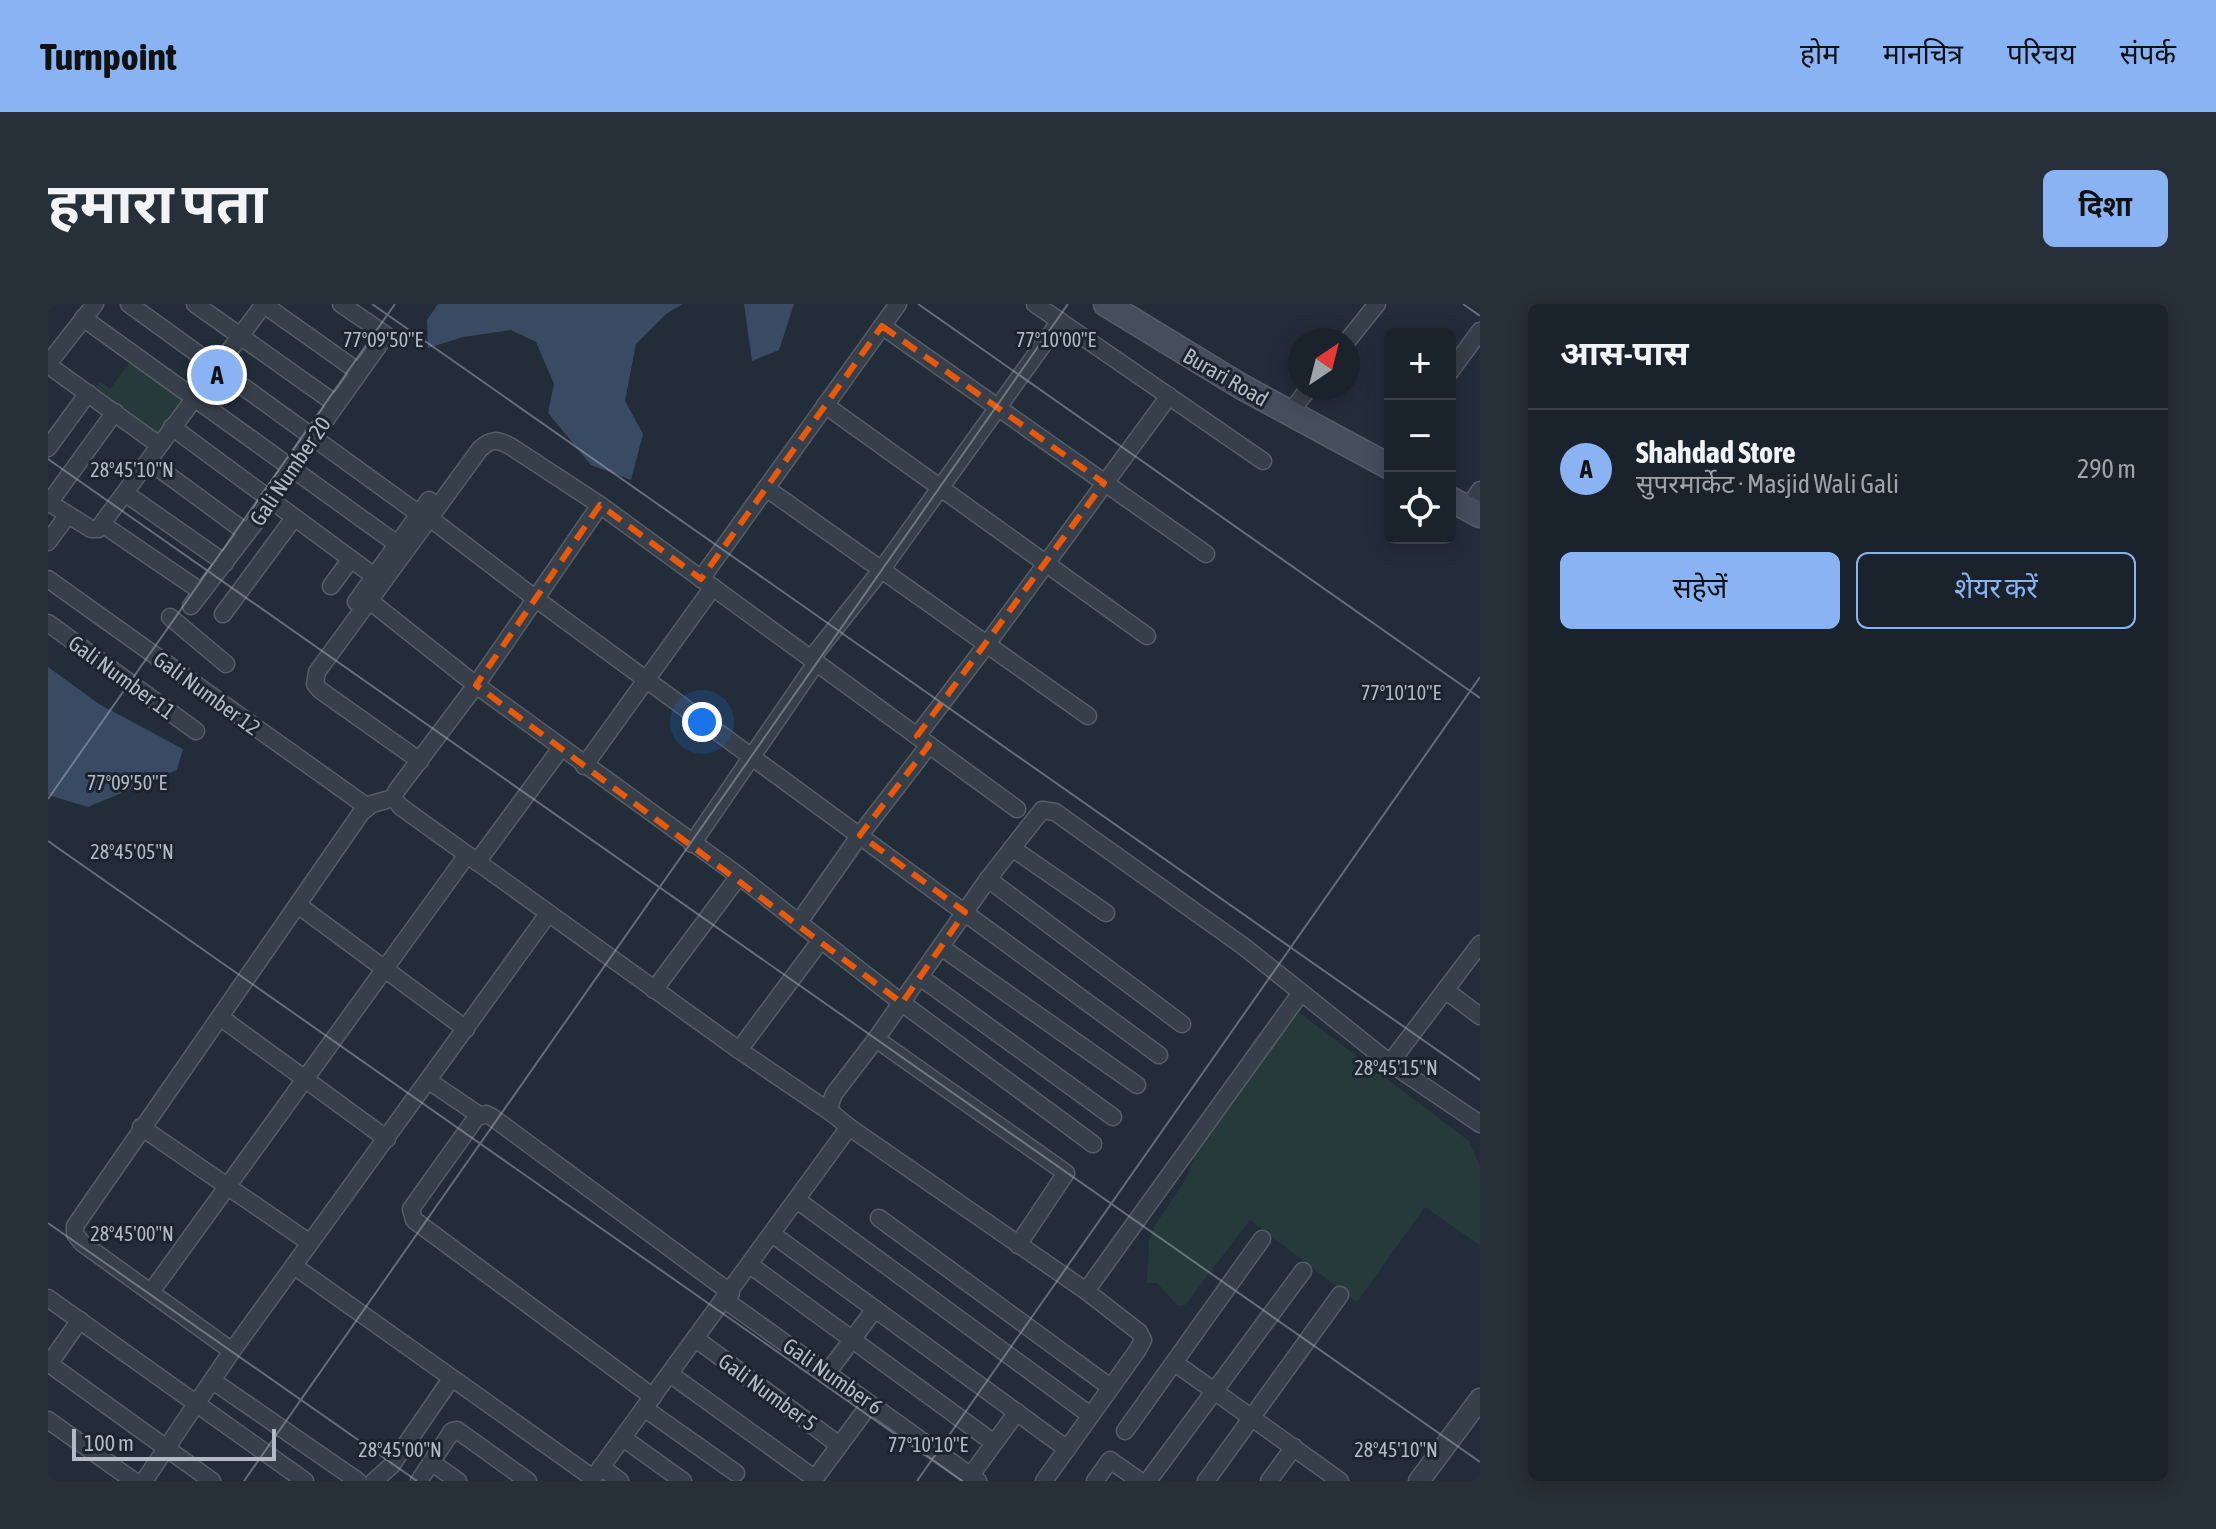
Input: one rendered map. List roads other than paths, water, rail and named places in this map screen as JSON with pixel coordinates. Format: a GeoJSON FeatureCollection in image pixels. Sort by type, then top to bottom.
{"type":"FeatureCollection","features":[{"type":"Feature","properties":{"kind":"main road","name":"Burari Road"},"geometry":{"type":"LineString","coordinates":[[1106,304],[1289,414],[1384,460]]}},
{"type":"Feature","properties":{"kind":"street"},"geometry":{"type":"LineString","coordinates":[[95,304],[48,364],[159,445]]}},
{"type":"Feature","properties":{"kind":"street"},"geometry":{"type":"LineString","coordinates":[[129,304],[312,437],[426,511],[536,599],[1159,1055]]}},
{"type":"Feature","properties":{"kind":"street"},"geometry":{"type":"LineString","coordinates":[[195,304],[336,404]]}},
{"type":"Feature","properties":{"kind":"street"},"geometry":{"type":"LineString","coordinates":[[115,412],[49,502],[91,529],[98,529],[102,524],[264,304],[359,372]]}},
{"type":"Feature","properties":{"kind":"street","name":"Gali Number 20"},"geometry":{"type":"LineString","coordinates":[[191,606],[247,533],[386,335],[341,304]]}},
{"type":"Feature","properties":{"kind":"street"},"geometry":{"type":"LineString","coordinates":[[584,766],[645,678],[766,488],[898,304]]}},
{"type":"Feature","properties":{"kind":"street"},"geometry":{"type":"LineString","coordinates":[[1035,304],[1263,461]]}},
{"type":"Feature","properties":{"kind":"street"},"geometry":{"type":"LineString","coordinates":[[1358,328],[1377,304]]}},
{"type":"Feature","properties":{"kind":"street"},"geometry":{"type":"LineString","coordinates":[[83,318],[397,544]]}},
{"type":"Feature","properties":{"kind":"street"},"geometry":{"type":"LineString","coordinates":[[692,844],[814,661],[1060,321]]}},
{"type":"Feature","properties":{"kind":"street"},"geometry":{"type":"LineString","coordinates":[[882,326],[1206,554]]}},
{"type":"Feature","properties":{"kind":"street"},"geometry":{"type":"LineString","coordinates":[[1456,364],[1480,331]]}},
{"type":"Feature","properties":{"kind":"street"},"geometry":{"type":"LineString","coordinates":[[48,448],[88,393]]}},
{"type":"Feature","properties":{"kind":"street"},"geometry":{"type":"LineString","coordinates":[[799,922],[987,644],[1169,396]]}},
{"type":"Feature","properties":{"kind":"street"},"geometry":{"type":"LineString","coordinates":[[1289,414],[1300,400]]}},
{"type":"Feature","properties":{"kind":"street"},"geometry":{"type":"LineString","coordinates":[[825,405],[1147,636]]}},
{"type":"Feature","properties":{"kind":"street"},"geometry":{"type":"LineString","coordinates":[[172,427],[374,576]]}},
{"type":"Feature","properties":{"kind":"street"},"geometry":{"type":"LineString","coordinates":[[363,602],[374,576],[397,544],[480,449],[491,440],[500,440],[600,505],[1017,809]]}},
{"type":"Feature","properties":{"kind":"street"},"geometry":{"type":"LineString","coordinates":[[153,464],[247,533]]}},
{"type":"Feature","properties":{"kind":"street"},"geometry":{"type":"LineString","coordinates":[[766,488],[1088,716]]}},
{"type":"Feature","properties":{"kind":"street"},"geometry":{"type":"LineString","coordinates":[[132,498],[225,563]]}},
{"type":"Feature","properties":{"kind":"street"},"geometry":{"type":"LineString","coordinates":[[232,1351],[82,1243],[75,1234],[79,1216],[366,806],[393,798],[476,685],[600,505]]}},
{"type":"Feature","properties":{"kind":"street"},"geometry":{"type":"LineString","coordinates":[[420,761],[315,684],[317,672],[426,511]]}},
{"type":"Feature","properties":{"kind":"street"},"geometry":{"type":"LineString","coordinates":[[48,542],[67,516]]}},
{"type":"Feature","properties":{"kind":"street"},"geometry":{"type":"LineString","coordinates":[[223,614],[294,518]]}},
{"type":"Feature","properties":{"kind":"street"},"geometry":{"type":"LineString","coordinates":[[102,524],[202,592]]}},
{"type":"Feature","properties":{"kind":"street"},"geometry":{"type":"LineString","coordinates":[[331,586],[351,559]]}},
{"type":"Feature","properties":{"kind":"street","name":"Gali Number 12"},"geometry":{"type":"LineString","coordinates":[[48,579],[366,806]]}},
{"type":"Feature","properties":{"kind":"street"},"geometry":{"type":"LineString","coordinates":[[363,602],[739,876],[902,1003],[1093,1144]]}},
{"type":"Feature","properties":{"kind":"street"},"geometry":{"type":"LineString","coordinates":[[170,617],[226,664]]}},
{"type":"Feature","properties":{"kind":"street","name":"Gali Number 11"},"geometry":{"type":"LineString","coordinates":[[48,623],[196,731]]}},
{"type":"Feature","properties":{"kind":"street"},"geometry":{"type":"LineString","coordinates":[[151,1292],[385,970],[561,748]]}},
{"type":"Feature","properties":{"kind":"street"},"geometry":{"type":"LineString","coordinates":[[393,798],[401,807],[654,990],[1086,1291],[1139,1332],[1143,1340],[1044,1481]]}},
{"type":"Feature","properties":{"kind":"street"},"geometry":{"type":"LineString","coordinates":[[833,1114],[829,1107],[834,1094],[988,879],[1042,810],[1055,812],[1243,946],[1390,1063],[1480,1124]]}},
{"type":"Feature","properties":{"kind":"street"},"geometry":{"type":"LineString","coordinates":[[1012,848],[1106,913]]}},
{"type":"Feature","properties":{"kind":"street"},"geometry":{"type":"LineString","coordinates":[[654,990],[739,876]]}},
{"type":"Feature","properties":{"kind":"street"},"geometry":{"type":"LineString","coordinates":[[988,879],[1182,1024]]}},
{"type":"Feature","properties":{"kind":"street"},"geometry":{"type":"LineString","coordinates":[[298,905],[466,1029]]}},
{"type":"Feature","properties":{"kind":"street"},"geometry":{"type":"LineString","coordinates":[[144,1481],[232,1351],[548,914]]}},
{"type":"Feature","properties":{"kind":"street"},"geometry":{"type":"LineString","coordinates":[[739,1050],[821,940]]}},
{"type":"Feature","properties":{"kind":"street"},"geometry":{"type":"LineString","coordinates":[[1390,1063],[1445,990],[1474,963],[1480,944]]}},
{"type":"Feature","properties":{"kind":"street"},"geometry":{"type":"LineString","coordinates":[[941,947],[1137,1085]]}},
{"type":"Feature","properties":{"kind":"street"},"geometry":{"type":"LineString","coordinates":[[920,977],[1113,1117]]}},
{"type":"Feature","properties":{"kind":"street"},"geometry":{"type":"LineString","coordinates":[[1445,990],[1480,1016]]}},
{"type":"Feature","properties":{"kind":"street"},"geometry":{"type":"LineString","coordinates":[[1086,1291],[1300,994]]}},
{"type":"Feature","properties":{"kind":"street"},"geometry":{"type":"LineString","coordinates":[[220,1017],[387,1139]]}},
{"type":"Feature","properties":{"kind":"street"},"geometry":{"type":"LineString","coordinates":[[876,1039],[1066,1173],[1018,1245]]}},
{"type":"Feature","properties":{"kind":"street","name":"Gali Number 6"},"geometry":{"type":"LineString","coordinates":[[429,1081],[479,1115],[492,1117],[828,1372],[974,1478]]}},
{"type":"Feature","properties":{"kind":"street"},"geometry":{"type":"LineString","coordinates":[[479,1115],[411,1209],[414,1220],[740,1476]]}},
{"type":"Feature","properties":{"kind":"street"},"geometry":{"type":"LineString","coordinates":[[141,1127],[310,1243]]}},
{"type":"Feature","properties":{"kind":"street"},"geometry":{"type":"LineString","coordinates":[[595,1476],[849,1127]]}},
{"type":"Feature","properties":{"kind":"street"},"geometry":{"type":"LineString","coordinates":[[797,1200],[1090,1415]]}},
{"type":"Feature","properties":{"kind":"street"},"geometry":{"type":"LineString","coordinates":[[879,1218],[1110,1387]]}},
{"type":"Feature","properties":{"kind":"street"},"geometry":{"type":"LineString","coordinates":[[772,1234],[1067,1449]]}},
{"type":"Feature","properties":{"kind":"street"},"geometry":{"type":"LineString","coordinates":[[1125,1431],[1262,1239]]}},
{"type":"Feature","properties":{"kind":"street"},"geometry":{"type":"LineString","coordinates":[[750,1265],[994,1443]]}},
{"type":"Feature","properties":{"kind":"street"},"geometry":{"type":"LineString","coordinates":[[294,1266],[451,1379],[595,1476],[620,1481]]}},
{"type":"Feature","properties":{"kind":"street"},"geometry":{"type":"LineString","coordinates":[[1148,1481],[1303,1271]]}},
{"type":"Feature","properties":{"kind":"street"},"geometry":{"type":"LineString","coordinates":[[1206,1481],[1340,1295]]}},
{"type":"Feature","properties":{"kind":"street"},"geometry":{"type":"LineString","coordinates":[[48,1298],[305,1481]]}},
{"type":"Feature","properties":{"kind":"street"},"geometry":{"type":"LineString","coordinates":[[828,1372],[875,1309]]}},
{"type":"Feature","properties":{"kind":"street"},"geometry":{"type":"LineString","coordinates":[[80,1320],[49,1363],[212,1481]]}},
{"type":"Feature","properties":{"kind":"street","name":"Gali Number 5"},"geometry":{"type":"LineString","coordinates":[[696,1339],[839,1445]]}},
{"type":"Feature","properties":{"kind":"street"},"geometry":{"type":"LineString","coordinates":[[1175,1363],[1334,1479]]}},
{"type":"Feature","properties":{"kind":"street"},"geometry":{"type":"LineString","coordinates":[[670,1374],[814,1480],[867,1408]]}},
{"type":"Feature","properties":{"kind":"street"},"geometry":{"type":"LineString","coordinates":[[374,1481],[391,1466],[451,1379]]}},
{"type":"Feature","properties":{"kind":"street"},"geometry":{"type":"LineString","coordinates":[[213,1381],[358,1481]]}},
{"type":"Feature","properties":{"kind":"street"},"geometry":{"type":"LineString","coordinates":[[1419,1481],[1480,1399]]}},
{"type":"Feature","properties":{"kind":"street"},"geometry":{"type":"LineString","coordinates":[[974,1478],[1017,1412]]}},
{"type":"Feature","properties":{"kind":"street"},"geometry":{"type":"LineString","coordinates":[[48,1420],[134,1481]]}},
{"type":"Feature","properties":{"kind":"street"},"geometry":{"type":"LineString","coordinates":[[419,1481],[452,1431],[461,1433],[528,1481]]}},
{"type":"Feature","properties":{"kind":"street"},"geometry":{"type":"LineString","coordinates":[[623,1438],[683,1481]]}},
{"type":"Feature","properties":{"kind":"street"},"geometry":{"type":"LineString","coordinates":[[1269,1481],[1294,1447]]}},
{"type":"Feature","properties":{"kind":"street"},"geometry":{"type":"LineString","coordinates":[[1095,1481],[1110,1460],[1140,1481]]}},
{"type":"Feature","properties":{"kind":"street"},"geometry":{"type":"LineString","coordinates":[[431,1462],[458,1481]]}},
{"type":"Feature","properties":{"kind":"water"},"geometry":{"type":"Polygon","coordinates":[[[438,304],[683,304],[666,314],[636,344],[625,401],[643,434],[631,480],[591,465],[548,413],[554,384],[536,342],[511,330],[463,337],[428,348],[427,320],[438,304]]]}},
{"type":"Feature","properties":{"kind":"water"},"geometry":{"type":"Polygon","coordinates":[[[744,304],[794,304],[779,350],[752,361],[744,304]]]}},
{"type":"Feature","properties":{"kind":"water"},"geometry":{"type":"Polygon","coordinates":[[[48,667],[99,704],[183,749],[177,770],[88,807],[48,795],[48,667]]]}},
{"type":"Feature","properties":{"kind":"place","name":"Shahdad Store"},"geometry":{"type":"Point","coordinates":[217,375]}}]}
